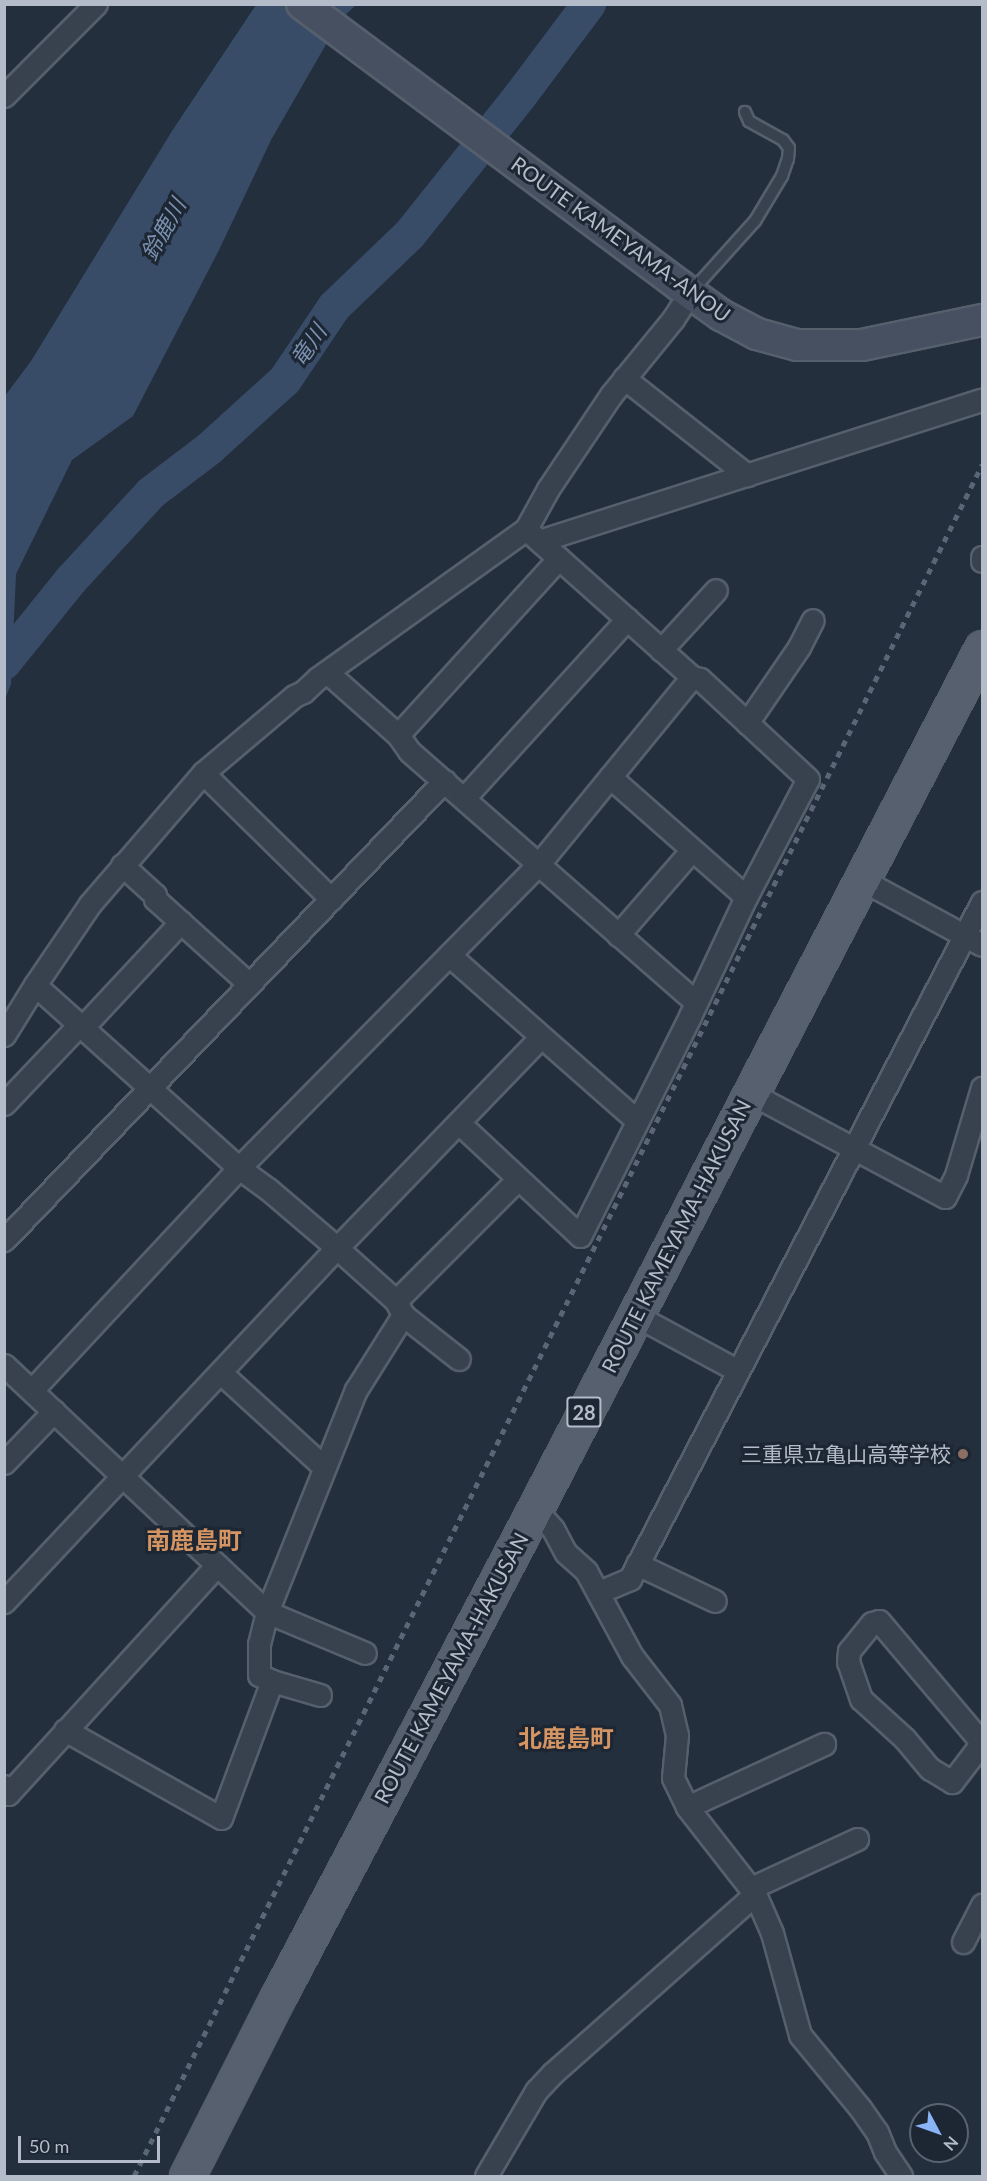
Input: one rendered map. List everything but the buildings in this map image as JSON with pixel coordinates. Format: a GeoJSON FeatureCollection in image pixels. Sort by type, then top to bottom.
{"type":"FeatureCollection","features":[{"type":"Feature","properties":{"kind":"main road","name":"ROUTE KAMEYAMA-ANOU"},"geometry":{"type":"LineString","coordinates":[[302,4],[685,289],[721,315],[757,334],[776,341],[820,347],[862,345],[982,320]]}},
{"type":"Feature","properties":{"kind":"main road","name":"ROUTE KAMEYAMA-HAKUSAN"},"geometry":{"type":"LineString","coordinates":[[187,2176],[279,1995],[862,880],[974,689],[982,648]]}},
{"type":"Feature","properties":{"kind":"street"},"geometry":{"type":"LineString","coordinates":[[4,96],[96,4]]}},
{"type":"Feature","properties":{"kind":"street"},"geometry":{"type":"LineString","coordinates":[[533,535],[548,489],[624,378],[673,319],[685,289]]}},
{"type":"Feature","properties":{"kind":"street"},"geometry":{"type":"LineString","coordinates":[[624,378],[747,476]]}},
{"type":"Feature","properties":{"kind":"street"},"geometry":{"type":"LineString","coordinates":[[4,1035],[34,985],[90,904],[203,773],[294,696],[533,535],[747,476],[982,400]]}},
{"type":"Feature","properties":{"kind":"street"},"geometry":{"type":"LineString","coordinates":[[460,1124],[517,1180],[580,1236],[746,897],[807,779],[700,679],[692,677],[533,535]]}},
{"type":"Feature","properties":{"kind":"street"},"geometry":{"type":"LineString","coordinates":[[398,735],[559,558]]}},
{"type":"Feature","properties":{"kind":"street"},"geometry":{"type":"LineString","coordinates":[[661,650],[716,590]]}},
{"type":"Feature","properties":{"kind":"street"},"geometry":{"type":"LineString","coordinates":[[465,797],[627,619]]}},
{"type":"Feature","properties":{"kind":"street"},"geometry":{"type":"LineString","coordinates":[[747,723],[799,647],[813,620]]}},
{"type":"Feature","properties":{"kind":"street"},"geometry":{"type":"LineString","coordinates":[[328,673],[398,735],[409,751],[465,797],[538,865],[695,1001]]}},
{"type":"Feature","properties":{"kind":"street"},"geometry":{"type":"LineString","coordinates":[[32,1390],[239,1168],[538,865],[692,677]]}},
{"type":"Feature","properties":{"kind":"street"},"geometry":{"type":"LineString","coordinates":[[203,773],[332,898]]}},
{"type":"Feature","properties":{"kind":"street"},"geometry":{"type":"LineString","coordinates":[[610,777],[746,897]]}},
{"type":"Feature","properties":{"kind":"street"},"geometry":{"type":"LineString","coordinates":[[6,1235],[444,781]]}},
{"type":"Feature","properties":{"kind":"street"},"geometry":{"type":"LineString","coordinates":[[618,935],[692,850]]}},
{"type":"Feature","properties":{"kind":"street"},"geometry":{"type":"LineString","coordinates":[[122,865],[248,983]]}},
{"type":"Feature","properties":{"kind":"street"},"geometry":{"type":"LineString","coordinates":[[862,880],[982,945]]}},
{"type":"Feature","properties":{"kind":"street"},"geometry":{"type":"LineString","coordinates":[[599,1593],[630,1579],[982,902]]}},
{"type":"Feature","properties":{"kind":"street"},"geometry":{"type":"LineString","coordinates":[[4,1104],[181,922]]}},
{"type":"Feature","properties":{"kind":"street"},"geometry":{"type":"LineString","coordinates":[[449,955],[637,1121]]}},
{"type":"Feature","properties":{"kind":"street"},"geometry":{"type":"LineString","coordinates":[[34,985],[239,1168],[268,1189],[337,1248],[400,1308],[459,1359]]}},
{"type":"Feature","properties":{"kind":"street"},"geometry":{"type":"LineString","coordinates":[[4,1602],[337,1248],[460,1124],[541,1037]]}},
{"type":"Feature","properties":{"kind":"street"},"geometry":{"type":"LineString","coordinates":[[750,1093],[945,1197],[956,1174],[982,1088]]}},
{"type":"Feature","properties":{"kind":"street"},"geometry":{"type":"LineString","coordinates":[[320,1695],[259,1675],[259,1644],[267,1612],[356,1390],[400,1308],[517,1180]]}},
{"type":"Feature","properties":{"kind":"street"},"geometry":{"type":"LineString","coordinates":[[635,1315],[738,1371]]}},
{"type":"Feature","properties":{"kind":"street"},"geometry":{"type":"LineString","coordinates":[[4,1365],[267,1612],[365,1653]]}},
{"type":"Feature","properties":{"kind":"street"},"geometry":{"type":"LineString","coordinates":[[221,1373],[324,1467]]}},
{"type":"Feature","properties":{"kind":"street"},"geometry":{"type":"LineString","coordinates":[[4,1463],[54,1411]]}},
{"type":"Feature","properties":{"kind":"street"},"geometry":{"type":"LineString","coordinates":[[535,1509],[553,1529],[566,1552],[586,1571],[614,1626],[633,1656],[670,1705],[676,1736],[673,1779],[687,1806],[753,1891],[772,1933],[800,2035],[866,2116],[902,2176]]}},
{"type":"Feature","properties":{"kind":"street"},"geometry":{"type":"LineString","coordinates":[[637,1564],[715,1600]]}},
{"type":"Feature","properties":{"kind":"street"},"geometry":{"type":"LineString","coordinates":[[4,1786],[8,1794],[217,1565]]}},
{"type":"Feature","properties":{"kind":"street"},"geometry":{"type":"LineString","coordinates":[[879,1621],[981,1742],[952,1782],[930,1769],[904,1738],[861,1699],[848,1662],[849,1651],[872,1623],[879,1621]]}},
{"type":"Feature","properties":{"kind":"street"},"geometry":{"type":"LineString","coordinates":[[65,1730],[221,1818],[272,1681]]}},
{"type":"Feature","properties":{"kind":"street"},"geometry":{"type":"LineString","coordinates":[[687,1806],[824,1744]]}},
{"type":"Feature","properties":{"kind":"street"},"geometry":{"type":"LineString","coordinates":[[486,2176],[537,2091],[553,2073],[753,1891],[857,1839]]}},
{"type":"Feature","properties":{"kind":"street"},"geometry":{"type":"LineString","coordinates":[[963,1942],[982,1905]]}},
{"type":"Feature","properties":{"kind":"lane"},"geometry":{"type":"LineString","coordinates":[[685,289],[755,221],[782,176],[789,159],[789,148],[783,140],[747,116]]}},
{"type":"Feature","properties":{"kind":"water","name":"鈴鹿川"},"geometry":{"type":"Polygon","coordinates":[[[256,5],[356,5],[340,20],[271,140],[219,250],[133,416],[72,460],[16,574],[11,684],[5,699],[5,396],[31,361],[172,131],[256,5]]]}},
{"type":"Feature","properties":{"kind":"waterway","name":"竜川"},"geometry":{"type":"LineString","coordinates":[[4,663],[71,580],[151,493],[210,448],[285,380],[334,307],[410,234],[520,96],[589,4]]}},
{"type":"Feature","properties":{"kind":"railway"},"geometry":{"type":"LineString","coordinates":[[134,2176],[982,465]]}},
{"type":"Feature","properties":{"kind":"place","name":"三重県立亀山高等学校"},"geometry":{"type":"Point","coordinates":[963,1454]}},
{"type":"Feature","properties":{"kind":"district","name":"南鹿島町"},"geometry":{"type":"Point","coordinates":[194,1540]}},
{"type":"Feature","properties":{"kind":"district","name":"北鹿島町"},"geometry":{"type":"Point","coordinates":[566,1738]}}]}
